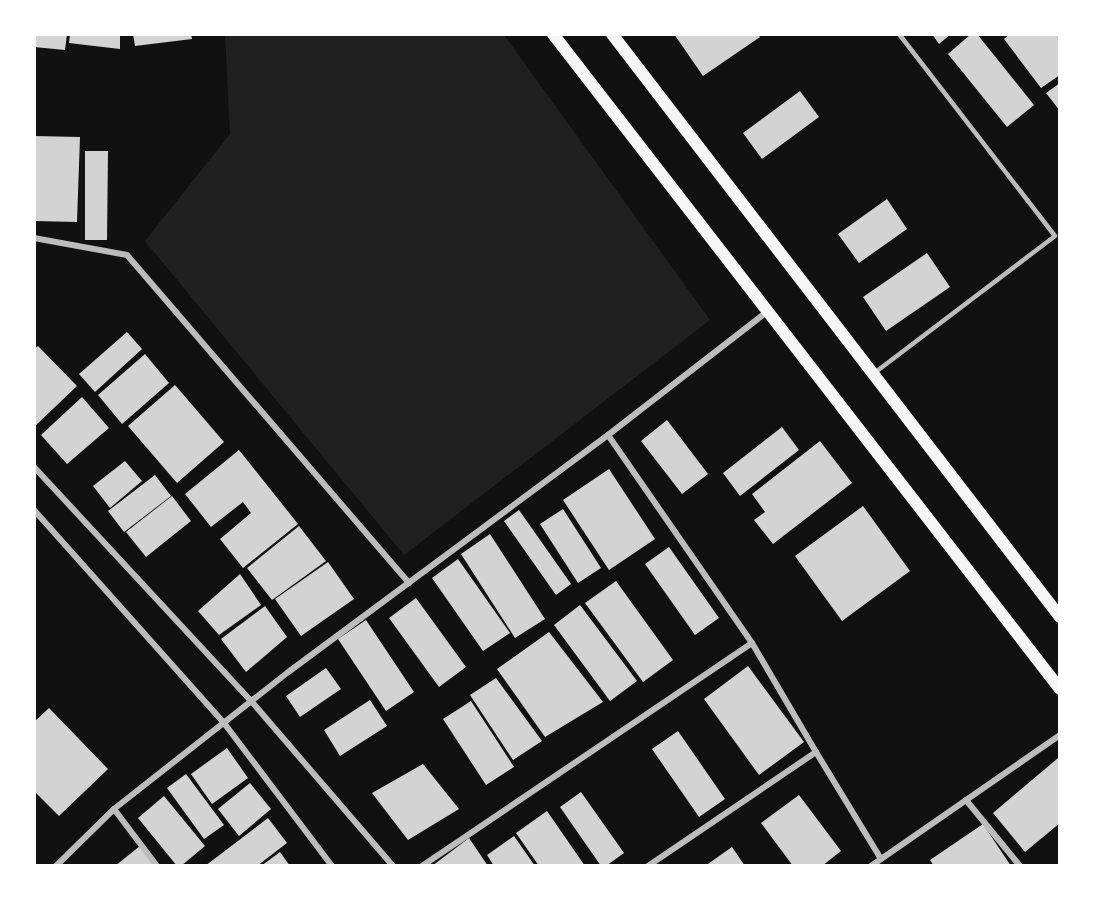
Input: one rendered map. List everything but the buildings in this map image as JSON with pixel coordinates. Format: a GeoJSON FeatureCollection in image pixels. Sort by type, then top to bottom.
{"type":"FeatureCollection","features":[{"type":"Feature","properties":{"kind":"main road"},"geometry":{"type":"LineString","coordinates":[[553,34],[1059,688]]}},
{"type":"Feature","properties":{"kind":"main road"},"geometry":{"type":"LineString","coordinates":[[612,34],[1059,617]]}},
{"type":"Feature","properties":{"kind":"street"},"geometry":{"type":"LineString","coordinates":[[34,238],[127,255],[409,583]]}},
{"type":"Feature","properties":{"kind":"street"},"geometry":{"type":"LineString","coordinates":[[60,864],[114,809],[286,673],[608,435],[768,311]]}},
{"type":"Feature","properties":{"kind":"street"},"geometry":{"type":"LineString","coordinates":[[608,435],[752,643],[880,859]]}},
{"type":"Feature","properties":{"kind":"street"},"geometry":{"type":"LineString","coordinates":[[34,467],[252,702],[393,866]]}},
{"type":"Feature","properties":{"kind":"street"},"geometry":{"type":"LineString","coordinates":[[34,510],[224,723],[332,866]]}},
{"type":"Feature","properties":{"kind":"street"},"geometry":{"type":"LineString","coordinates":[[422,866],[752,643]]}},
{"type":"Feature","properties":{"kind":"street"},"geometry":{"type":"LineString","coordinates":[[871,866],[1059,735]]}},
{"type":"Feature","properties":{"kind":"street"},"geometry":{"type":"LineString","coordinates":[[648,866],[816,752]]}},
{"type":"Feature","properties":{"kind":"street"},"geometry":{"type":"LineString","coordinates":[[966,800],[1020,866]]}},
{"type":"Feature","properties":{"kind":"street"},"geometry":{"type":"LineString","coordinates":[[114,809],[157,866]]}},
{"type":"Feature","properties":{"kind":"lane"},"geometry":{"type":"LineString","coordinates":[[873,374],[1057,235],[899,34]]}},
{"type":"Feature","properties":{"kind":"shaded area"},"geometry":{"type":"Polygon","coordinates":[[[225,35],[504,35],[710,320],[404,555],[145,241],[230,134],[225,35]]]}}]}
